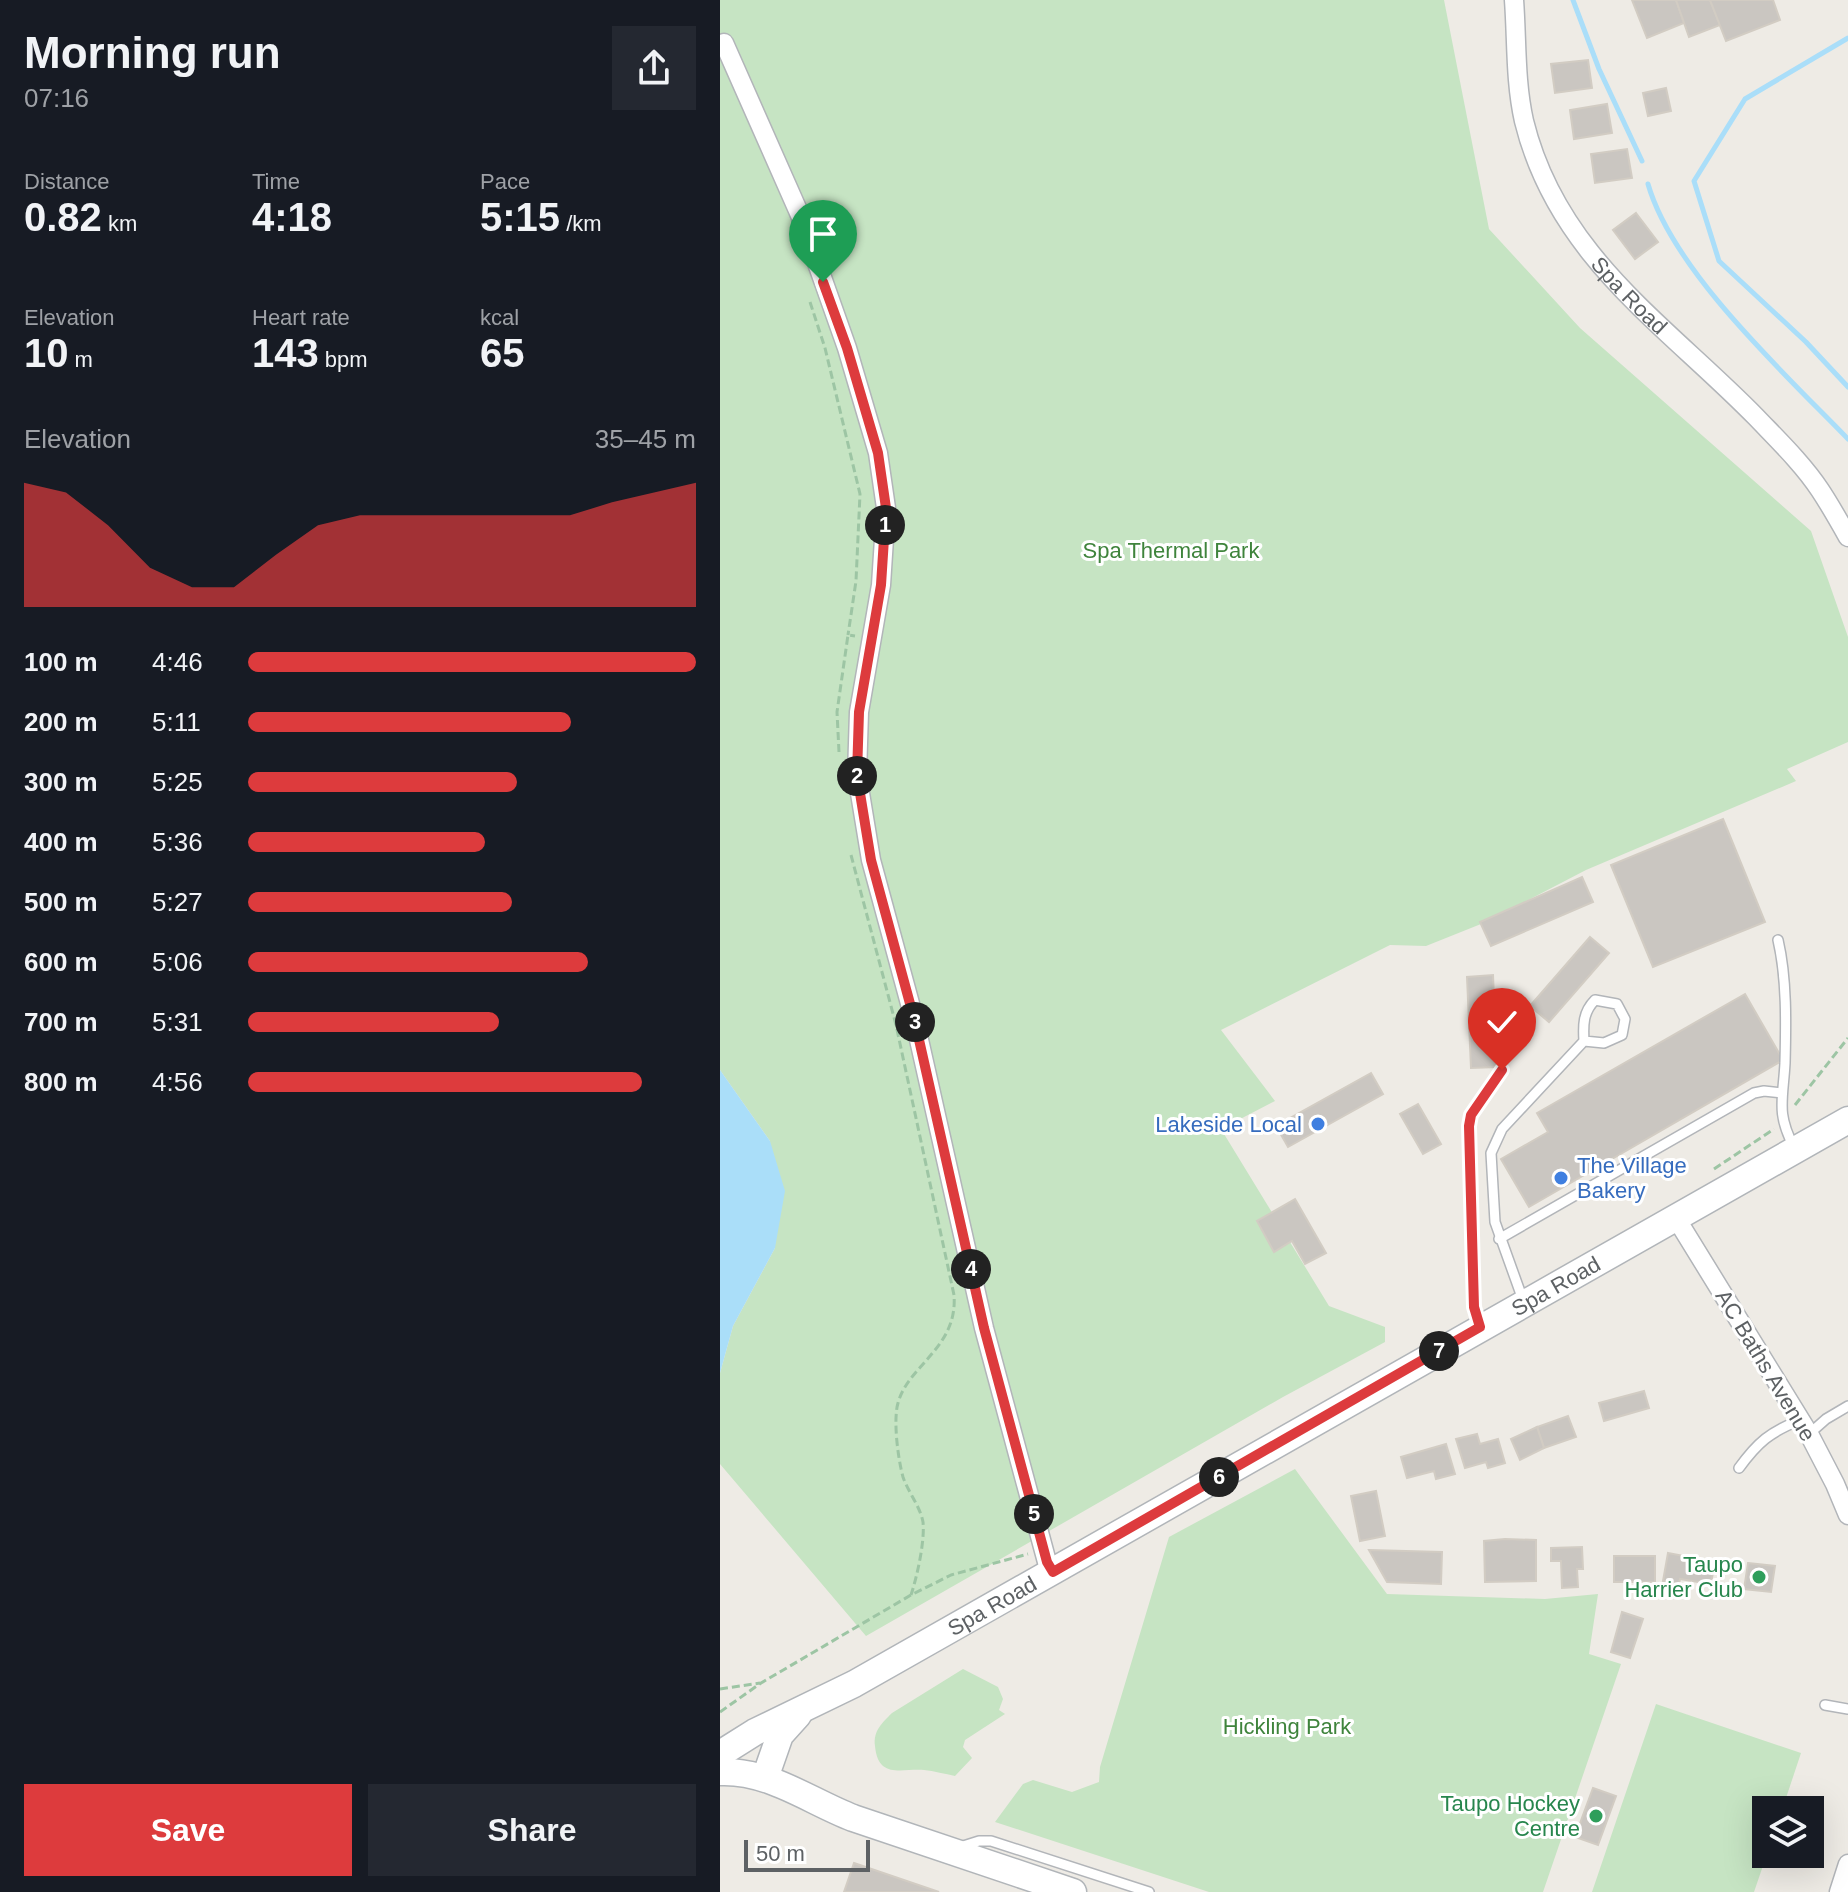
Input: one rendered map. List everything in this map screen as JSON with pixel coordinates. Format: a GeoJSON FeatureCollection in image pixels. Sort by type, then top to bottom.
{"type":"FeatureCollection","features":[{"type":"Feature","properties":{"kind":"main road","name":"Spa Road"},"geometry":{"type":"LineString","coordinates":[[720,1754],[755,1732],[854,1684],[1848,1120]]}},
{"type":"Feature","properties":{"kind":"main road","name":"Spa Road"},"geometry":{"type":"LineString","coordinates":[[765,1778],[780,1735],[802,1710]]}},
{"type":"Feature","properties":{"kind":"main road"},"geometry":{"type":"LineString","coordinates":[[720,1772],[765,1778],[823,1807],[1071,1892]]}},
{"type":"Feature","properties":{"kind":"street","name":"Spa Road"},"geometry":{"type":"LineString","coordinates":[[1514,0],[1517,70],[1525,122],[1547,185],[1571,228],[1624,292],[1755,416],[1819,488],[1848,537]]}},
{"type":"Feature","properties":{"kind":"street"},"geometry":{"type":"LineString","coordinates":[[724,43],[800,215],[847,348],[878,453],[886,508],[881,585],[859,712],[857,775],[871,860],[915,1022],[988,1343],[1047,1562],[1053,1572]]}},
{"type":"Feature","properties":{"kind":"street","name":"AC Baths Avenue"},"geometry":{"type":"LineString","coordinates":[[1676,1218],[1804,1427],[1848,1515]]}},
{"type":"Feature","properties":{"kind":"street"},"geometry":{"type":"LineString","coordinates":[[1839,1892],[1848,1864]]}},
{"type":"Feature","properties":{"kind":"lane"},"geometry":{"type":"LineString","coordinates":[[1778,940],[1783,967],[1785,1062],[1782,1122],[1796,1150]]}},
{"type":"Feature","properties":{"kind":"lane"},"geometry":{"type":"LineString","coordinates":[[1524,1304],[1495,1222],[1491,1153],[1502,1129],[1584,1041],[1583,1022],[1587,1007],[1595,1000],[1617,1004],[1625,1019],[1622,1035],[1604,1043],[1584,1041]]}},
{"type":"Feature","properties":{"kind":"lane"},"geometry":{"type":"LineString","coordinates":[[1480,1327],[1474,1307],[1469,1126],[1471,1115],[1502,1070]]}},
{"type":"Feature","properties":{"kind":"lane"},"geometry":{"type":"LineString","coordinates":[[1499,1239],[1754,1093],[1782,1093]]}},
{"type":"Feature","properties":{"kind":"lane"},"geometry":{"type":"LineString","coordinates":[[1739,1468],[1756,1445],[1774,1431],[1804,1427],[1848,1406]]}},
{"type":"Feature","properties":{"kind":"lane"},"geometry":{"type":"LineString","coordinates":[[1825,1705],[1848,1709]]}},
{"type":"Feature","properties":{"kind":"lane"},"geometry":{"type":"LineString","coordinates":[[949,1850],[979,1841],[991,1841],[1149,1892]]}},
{"type":"Feature","properties":{"kind":"path"},"geometry":{"type":"LineString","coordinates":[[811,302],[860,494],[856,581],[837,712],[839,752]]}},
{"type":"Feature","properties":{"kind":"path"},"geometry":{"type":"LineString","coordinates":[[848,635],[871,638]]}},
{"type":"Feature","properties":{"kind":"path"},"geometry":{"type":"LineString","coordinates":[[851,855],[896,1025],[954,1295],[951,1321],[936,1352],[903,1391],[897,1404],[898,1450],[903,1478],[923,1525],[916,1581],[911,1595]]}},
{"type":"Feature","properties":{"kind":"path"},"geometry":{"type":"LineString","coordinates":[[720,1712],[761,1683],[911,1595],[951,1575],[1034,1552]]}},
{"type":"Feature","properties":{"kind":"path"},"geometry":{"type":"LineString","coordinates":[[720,1689],[761,1683]]}},
{"type":"Feature","properties":{"kind":"green space","name":"Spa Thermal Park"},"geometry":{"type":"Polygon","coordinates":[[[720,0],[1444,0],[1489,229],[1580,328],[1811,531],[1848,637],[1848,742],[1787,769],[1796,781],[1586,870],[1486,922],[1426,946],[1390,945],[1221,1030],[1275,1101],[1221,1129],[1329,1306],[1385,1327],[1385,1342],[1283,1397],[866,1636],[720,1464],[720,1373],[733,1326],[775,1248],[770,1141],[720,1070],[720,0]]]}},
{"type":"Feature","properties":{"kind":"green space","name":"Hickling Park"},"geometry":{"type":"Polygon","coordinates":[[[1295,1469],[1387,1594],[1545,1599],[1598,1594],[1589,1654],[1621,1664],[1543,1892],[1209,1892],[995,1822],[1023,1784],[1033,1780],[1072,1792],[1099,1782],[1100,1767],[1169,1537],[1295,1469]]]}},
{"type":"Feature","properties":{"kind":"green space"},"geometry":{"type":"Polygon","coordinates":[[[963,1669],[998,1687],[1003,1699],[999,1710],[1005,1714],[965,1740],[963,1747],[972,1758],[955,1776],[924,1770],[893,1770],[881,1764],[875,1741],[882,1724],[892,1713],[963,1669]]]}},
{"type":"Feature","properties":{"kind":"green space"},"geometry":{"type":"Polygon","coordinates":[[[1656,1704],[1801,1753],[1787,1796],[1752,1796],[1752,1868],[1762,1868],[1754,1892],[1592,1892],[1656,1704]]]}},
{"type":"Feature","properties":{"kind":"water"},"geometry":{"type":"Polygon","coordinates":[[[720,1070],[770,1141],[785,1191],[775,1248],[733,1326],[720,1373],[720,1070]]]}},
{"type":"Feature","properties":{"kind":"building"},"geometry":{"type":"Polygon","coordinates":[[[1632,0],[1676,0],[1684,23],[1647,38],[1632,0]]]}},
{"type":"Feature","properties":{"kind":"building"},"geometry":{"type":"Polygon","coordinates":[[[1676,0],[1710,0],[1720,25],[1689,37],[1676,0]]]}},
{"type":"Feature","properties":{"kind":"building"},"geometry":{"type":"Polygon","coordinates":[[[1710,0],[1773,0],[1780,20],[1726,41],[1710,0]]]}},
{"type":"Feature","properties":{"kind":"building"},"geometry":{"type":"Polygon","coordinates":[[[1588,60],[1592,88],[1555,93],[1551,64],[1588,60]]]}},
{"type":"Feature","properties":{"kind":"building"},"geometry":{"type":"Polygon","coordinates":[[[1666,88],[1671,111],[1648,116],[1643,93],[1666,88]]]}},
{"type":"Feature","properties":{"kind":"building"},"geometry":{"type":"Polygon","coordinates":[[[1607,104],[1612,133],[1574,139],[1570,110],[1607,104]]]}},
{"type":"Feature","properties":{"kind":"building"},"geometry":{"type":"Polygon","coordinates":[[[1627,149],[1632,178],[1595,183],[1591,154],[1627,149]]]}},
{"type":"Feature","properties":{"kind":"building"},"geometry":{"type":"Polygon","coordinates":[[[1636,213],[1658,242],[1635,259],[1613,230],[1636,213]]]}},
{"type":"Feature","properties":{"kind":"building"},"geometry":{"type":"Polygon","coordinates":[[[1723,819],[1765,922],[1653,967],[1611,865],[1723,819]]]}},
{"type":"Feature","properties":{"kind":"building"},"geometry":{"type":"Polygon","coordinates":[[[1582,877],[1593,902],[1491,946],[1480,922],[1582,877]]]}},
{"type":"Feature","properties":{"kind":"building"},"geometry":{"type":"Polygon","coordinates":[[[1590,937],[1609,953],[1549,1022],[1530,1006],[1590,937]]]}},
{"type":"Feature","properties":{"kind":"building"},"geometry":{"type":"Polygon","coordinates":[[[1493,975],[1497,1067],[1471,1068],[1467,977],[1493,975]]]}},
{"type":"Feature","properties":{"kind":"building"},"geometry":{"type":"Polygon","coordinates":[[[1745,994],[1783,1060],[1529,1207],[1501,1159],[1548,1132],[1537,1113],[1745,994]]]}},
{"type":"Feature","properties":{"kind":"building"},"geometry":{"type":"Polygon","coordinates":[[[1371,1073],[1383,1094],[1288,1147],[1276,1126],[1371,1073]]]}},
{"type":"Feature","properties":{"kind":"building"},"geometry":{"type":"Polygon","coordinates":[[[1418,1104],[1441,1144],[1423,1154],[1400,1114],[1418,1104]]]}},
{"type":"Feature","properties":{"kind":"building"},"geometry":{"type":"Polygon","coordinates":[[[1295,1199],[1326,1253],[1305,1264],[1292,1241],[1274,1252],[1257,1221],[1295,1199]]]}},
{"type":"Feature","properties":{"kind":"building"},"geometry":{"type":"Polygon","coordinates":[[[1644,1391],[1649,1408],[1604,1421],[1599,1403],[1644,1391]]]}},
{"type":"Feature","properties":{"kind":"building"},"geometry":{"type":"Polygon","coordinates":[[[1568,1416],[1576,1437],[1544,1448],[1537,1427],[1568,1416]]]}},
{"type":"Feature","properties":{"kind":"building"},"geometry":{"type":"Polygon","coordinates":[[[1537,1427],[1544,1448],[1520,1460],[1511,1439],[1537,1427]]]}},
{"type":"Feature","properties":{"kind":"building"},"geometry":{"type":"Polygon","coordinates":[[[1477,1434],[1480,1444],[1498,1439],[1505,1463],[1488,1468],[1486,1462],[1465,1468],[1456,1439],[1477,1434]]]}},
{"type":"Feature","properties":{"kind":"building"},"geometry":{"type":"Polygon","coordinates":[[[1446,1444],[1455,1474],[1436,1479],[1434,1471],[1407,1478],[1401,1457],[1446,1444]]]}},
{"type":"Feature","properties":{"kind":"building"},"geometry":{"type":"Polygon","coordinates":[[[1376,1491],[1385,1536],[1360,1541],[1351,1496],[1376,1491]]]}},
{"type":"Feature","properties":{"kind":"building"},"geometry":{"type":"Polygon","coordinates":[[[1536,1540],[1536,1581],[1485,1582],[1484,1541],[1536,1540]]]}},
{"type":"Feature","properties":{"kind":"building"},"geometry":{"type":"Polygon","coordinates":[[[1582,1547],[1583,1569],[1577,1569],[1578,1587],[1562,1588],[1561,1561],[1551,1561],[1551,1548],[1582,1547]]]}},
{"type":"Feature","properties":{"kind":"building"},"geometry":{"type":"Polygon","coordinates":[[[1369,1550],[1442,1552],[1441,1584],[1387,1582],[1369,1550]]]}},
{"type":"Feature","properties":{"kind":"building"},"geometry":{"type":"Polygon","coordinates":[[[1668,1553],[1684,1556],[1683,1561],[1714,1566],[1711,1584],[1680,1579],[1679,1584],[1663,1581],[1668,1553]]]}},
{"type":"Feature","properties":{"kind":"building"},"geometry":{"type":"Polygon","coordinates":[[[1614,1556],[1655,1556],[1655,1582],[1614,1582],[1614,1556]]]}},
{"type":"Feature","properties":{"kind":"building","name":"Taupo Harrier Club"},"geometry":{"type":"Polygon","coordinates":[[[1748,1563],[1775,1566],[1771,1592],[1744,1589],[1748,1563]]]}},
{"type":"Feature","properties":{"kind":"building"},"geometry":{"type":"Polygon","coordinates":[[[1622,1612],[1643,1619],[1630,1658],[1611,1652],[1622,1612]]]}},
{"type":"Feature","properties":{"kind":"building","name":"Taupo Hockey Centre"},"geometry":{"type":"Polygon","coordinates":[[[1593,1788],[1616,1796],[1598,1845],[1575,1837],[1593,1788]]]}},
{"type":"Feature","properties":{"kind":"building"},"geometry":{"type":"Polygon","coordinates":[[[854,1863],[939,1892],[844,1892],[854,1863]]]}},
{"type":"Feature","properties":{"kind":"waterway"},"geometry":{"type":"LineString","coordinates":[[1573,0],[1599,69],[1642,161]]}},
{"type":"Feature","properties":{"kind":"waterway"},"geometry":{"type":"LineString","coordinates":[[1848,38],[1745,99],[1694,181],[1719,261],[1806,342],[1848,387]]}},
{"type":"Feature","properties":{"kind":"waterway"},"geometry":{"type":"LineString","coordinates":[[1648,184],[1661,217],[1705,286],[1763,352],[1848,439]]}},
{"type":"Feature","properties":{"kind":"place","name":"Lakeside Local"},"geometry":{"type":"Point","coordinates":[1318,1124]}},
{"type":"Feature","properties":{"kind":"place","name":"The Village Bakery"},"geometry":{"type":"Point","coordinates":[1561,1178]}},
{"type":"Feature","properties":{"kind":"place","name":"Taupo Harrier Club"},"geometry":{"type":"Point","coordinates":[1759,1577]}},
{"type":"Feature","properties":{"kind":"place","name":"Taupo Hockey Centre"},"geometry":{"type":"Point","coordinates":[1596,1816]}},
{"type":"Feature","properties":{"kind":"route"},"geometry":{"type":"LineString","coordinates":[[823,282],[847,348],[878,453],[886,508],[881,585],[859,712],[857,775],[871,860],[915,1022],[984,1328],[1047,1562],[1053,1572],[1480,1327],[1474,1307],[1469,1126],[1471,1115],[1502,1070]]}}]}
